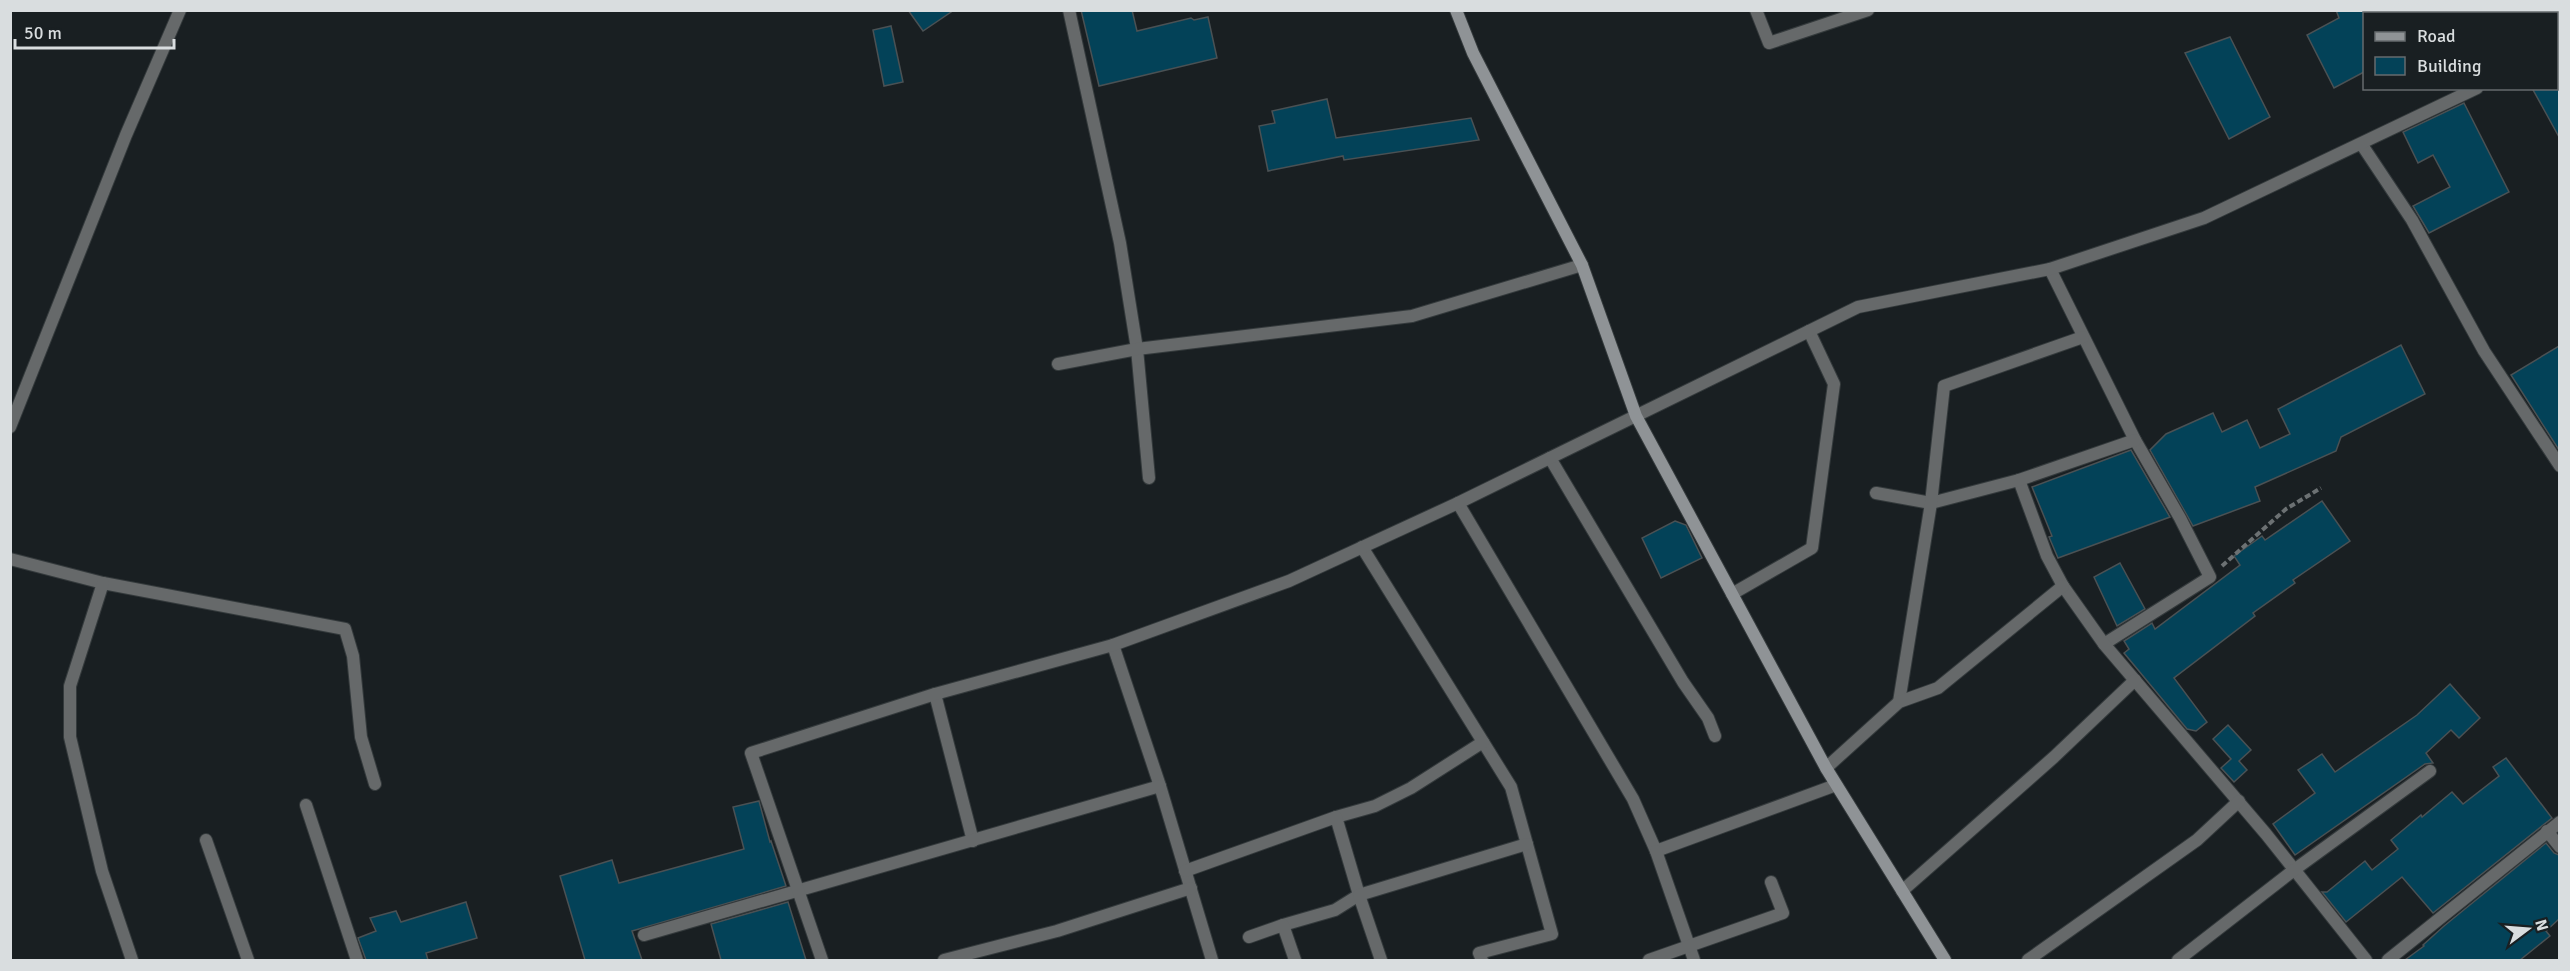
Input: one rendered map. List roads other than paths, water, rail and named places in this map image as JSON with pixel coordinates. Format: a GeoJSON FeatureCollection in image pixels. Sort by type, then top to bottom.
{"type":"FeatureCollection","features":[{"type":"Feature","properties":{"kind":"street"},"geometry":{"type":"LineString","coordinates":[[10,427],[126,135],[180,10]]}},
{"type":"Feature","properties":{"kind":"street"},"geometry":{"type":"LineString","coordinates":[[1069,10],[1120,243],[1137,349],[1149,478]]}},
{"type":"Feature","properties":{"kind":"street"},"geometry":{"type":"LineString","coordinates":[[1456,10],[1473,53],[1582,265],[1636,416],[1826,768],[1945,960]]}},
{"type":"Feature","properties":{"kind":"street"},"geometry":{"type":"LineString","coordinates":[[1756,10],[1769,43],[1867,11]]}},
{"type":"Feature","properties":{"kind":"street"},"geometry":{"type":"LineString","coordinates":[[822,960],[751,753],[935,694],[1113,645],[1289,581],[1458,503],[1858,307],[2050,269],[2204,218],[2362,145],[2473,90]]}},
{"type":"Feature","properties":{"kind":"street"},"geometry":{"type":"LineString","coordinates":[[2362,145],[2412,220],[2484,351],[2559,466]]}},
{"type":"Feature","properties":{"kind":"street"},"geometry":{"type":"LineString","coordinates":[[1058,364],[1137,349],[1412,316],[1582,265]]}},
{"type":"Feature","properties":{"kind":"street"},"geometry":{"type":"LineString","coordinates":[[2050,269],[2135,440],[2180,518],[2210,577],[2104,644]]}},
{"type":"Feature","properties":{"kind":"street"},"geometry":{"type":"LineString","coordinates":[[1732,594],[1812,548],[1834,384],[1809,331]]}},
{"type":"Feature","properties":{"kind":"street"},"geometry":{"type":"LineString","coordinates":[[1899,702],[1931,503],[1944,386],[2083,337]]}},
{"type":"Feature","properties":{"kind":"street"},"geometry":{"type":"LineString","coordinates":[[1876,493],[1931,503],[2019,480],[2135,440]]}},
{"type":"Feature","properties":{"kind":"street"},"geometry":{"type":"LineString","coordinates":[[1550,458],[1683,682],[1708,718],[1715,736]]}},
{"type":"Feature","properties":{"kind":"street"},"geometry":{"type":"LineString","coordinates":[[2019,480],[2047,556],[2062,586],[2104,644],[2239,801],[2366,960]]}},
{"type":"Feature","properties":{"kind":"street"},"geometry":{"type":"LineString","coordinates":[[1458,503],[1634,799],[1656,851],[1694,960]]}},
{"type":"Feature","properties":{"kind":"street"},"geometry":{"type":"LineString","coordinates":[[1362,547],[1511,787],[1552,934],[1479,953],[1482,960]]}},
{"type":"Feature","properties":{"kind":"street"},"geometry":{"type":"LineString","coordinates":[[10,559],[104,584],[345,629],[353,656],[361,737],[375,784]]}},
{"type":"Feature","properties":{"kind":"street"},"geometry":{"type":"LineString","coordinates":[[104,584],[70,686],[70,737],[102,871],[132,960]]}},
{"type":"Feature","properties":{"kind":"street"},"geometry":{"type":"LineString","coordinates":[[1826,768],[1899,702],[1938,688],[2062,586]]}},
{"type":"Feature","properties":{"kind":"street"},"geometry":{"type":"LineString","coordinates":[[1113,645],[1160,786],[1212,960]]}},
{"type":"Feature","properties":{"kind":"street"},"geometry":{"type":"LineString","coordinates":[[1902,891],[2054,757],[2135,680]]}},
{"type":"Feature","properties":{"kind":"street"},"geometry":{"type":"LineString","coordinates":[[935,694],[973,841]]}},
{"type":"Feature","properties":{"kind":"street"},"geometry":{"type":"LineString","coordinates":[[1185,871],[1336,817],[1375,806],[1411,788],[1483,742]]}},
{"type":"Feature","properties":{"kind":"street"},"geometry":{"type":"LineString","coordinates":[[2178,960],[2294,870],[2430,771]]}},
{"type":"Feature","properties":{"kind":"street"},"geometry":{"type":"LineString","coordinates":[[1656,851],[1836,785]]}},
{"type":"Feature","properties":{"kind":"street"},"geometry":{"type":"LineString","coordinates":[[644,935],[1160,786]]}},
{"type":"Feature","properties":{"kind":"street"},"geometry":{"type":"LineString","coordinates":[[2028,960],[2197,840],[2239,801]]}},
{"type":"Feature","properties":{"kind":"street"},"geometry":{"type":"LineString","coordinates":[[306,805],[357,960]]}},
{"type":"Feature","properties":{"kind":"street"},"geometry":{"type":"LineString","coordinates":[[1336,817],[1381,960]]}},
{"type":"Feature","properties":{"kind":"street"},"geometry":{"type":"LineString","coordinates":[[2388,960],[2559,822]]}},
{"type":"Feature","properties":{"kind":"street"},"geometry":{"type":"LineString","coordinates":[[2547,831],[2559,847]]}},
{"type":"Feature","properties":{"kind":"street"},"geometry":{"type":"LineString","coordinates":[[206,840],[248,960]]}},
{"type":"Feature","properties":{"kind":"street"},"geometry":{"type":"LineString","coordinates":[[1249,937],[1335,910],[1359,895],[1527,844]]}},
{"type":"Feature","properties":{"kind":"street"},"geometry":{"type":"LineString","coordinates":[[1649,960],[1783,913],[1771,882]]}},
{"type":"Feature","properties":{"kind":"street"},"geometry":{"type":"LineString","coordinates":[[944,960],[1057,931],[1191,888]]}},
{"type":"Feature","properties":{"kind":"street"},"geometry":{"type":"LineString","coordinates":[[1283,925],[1295,960]]}}]}
